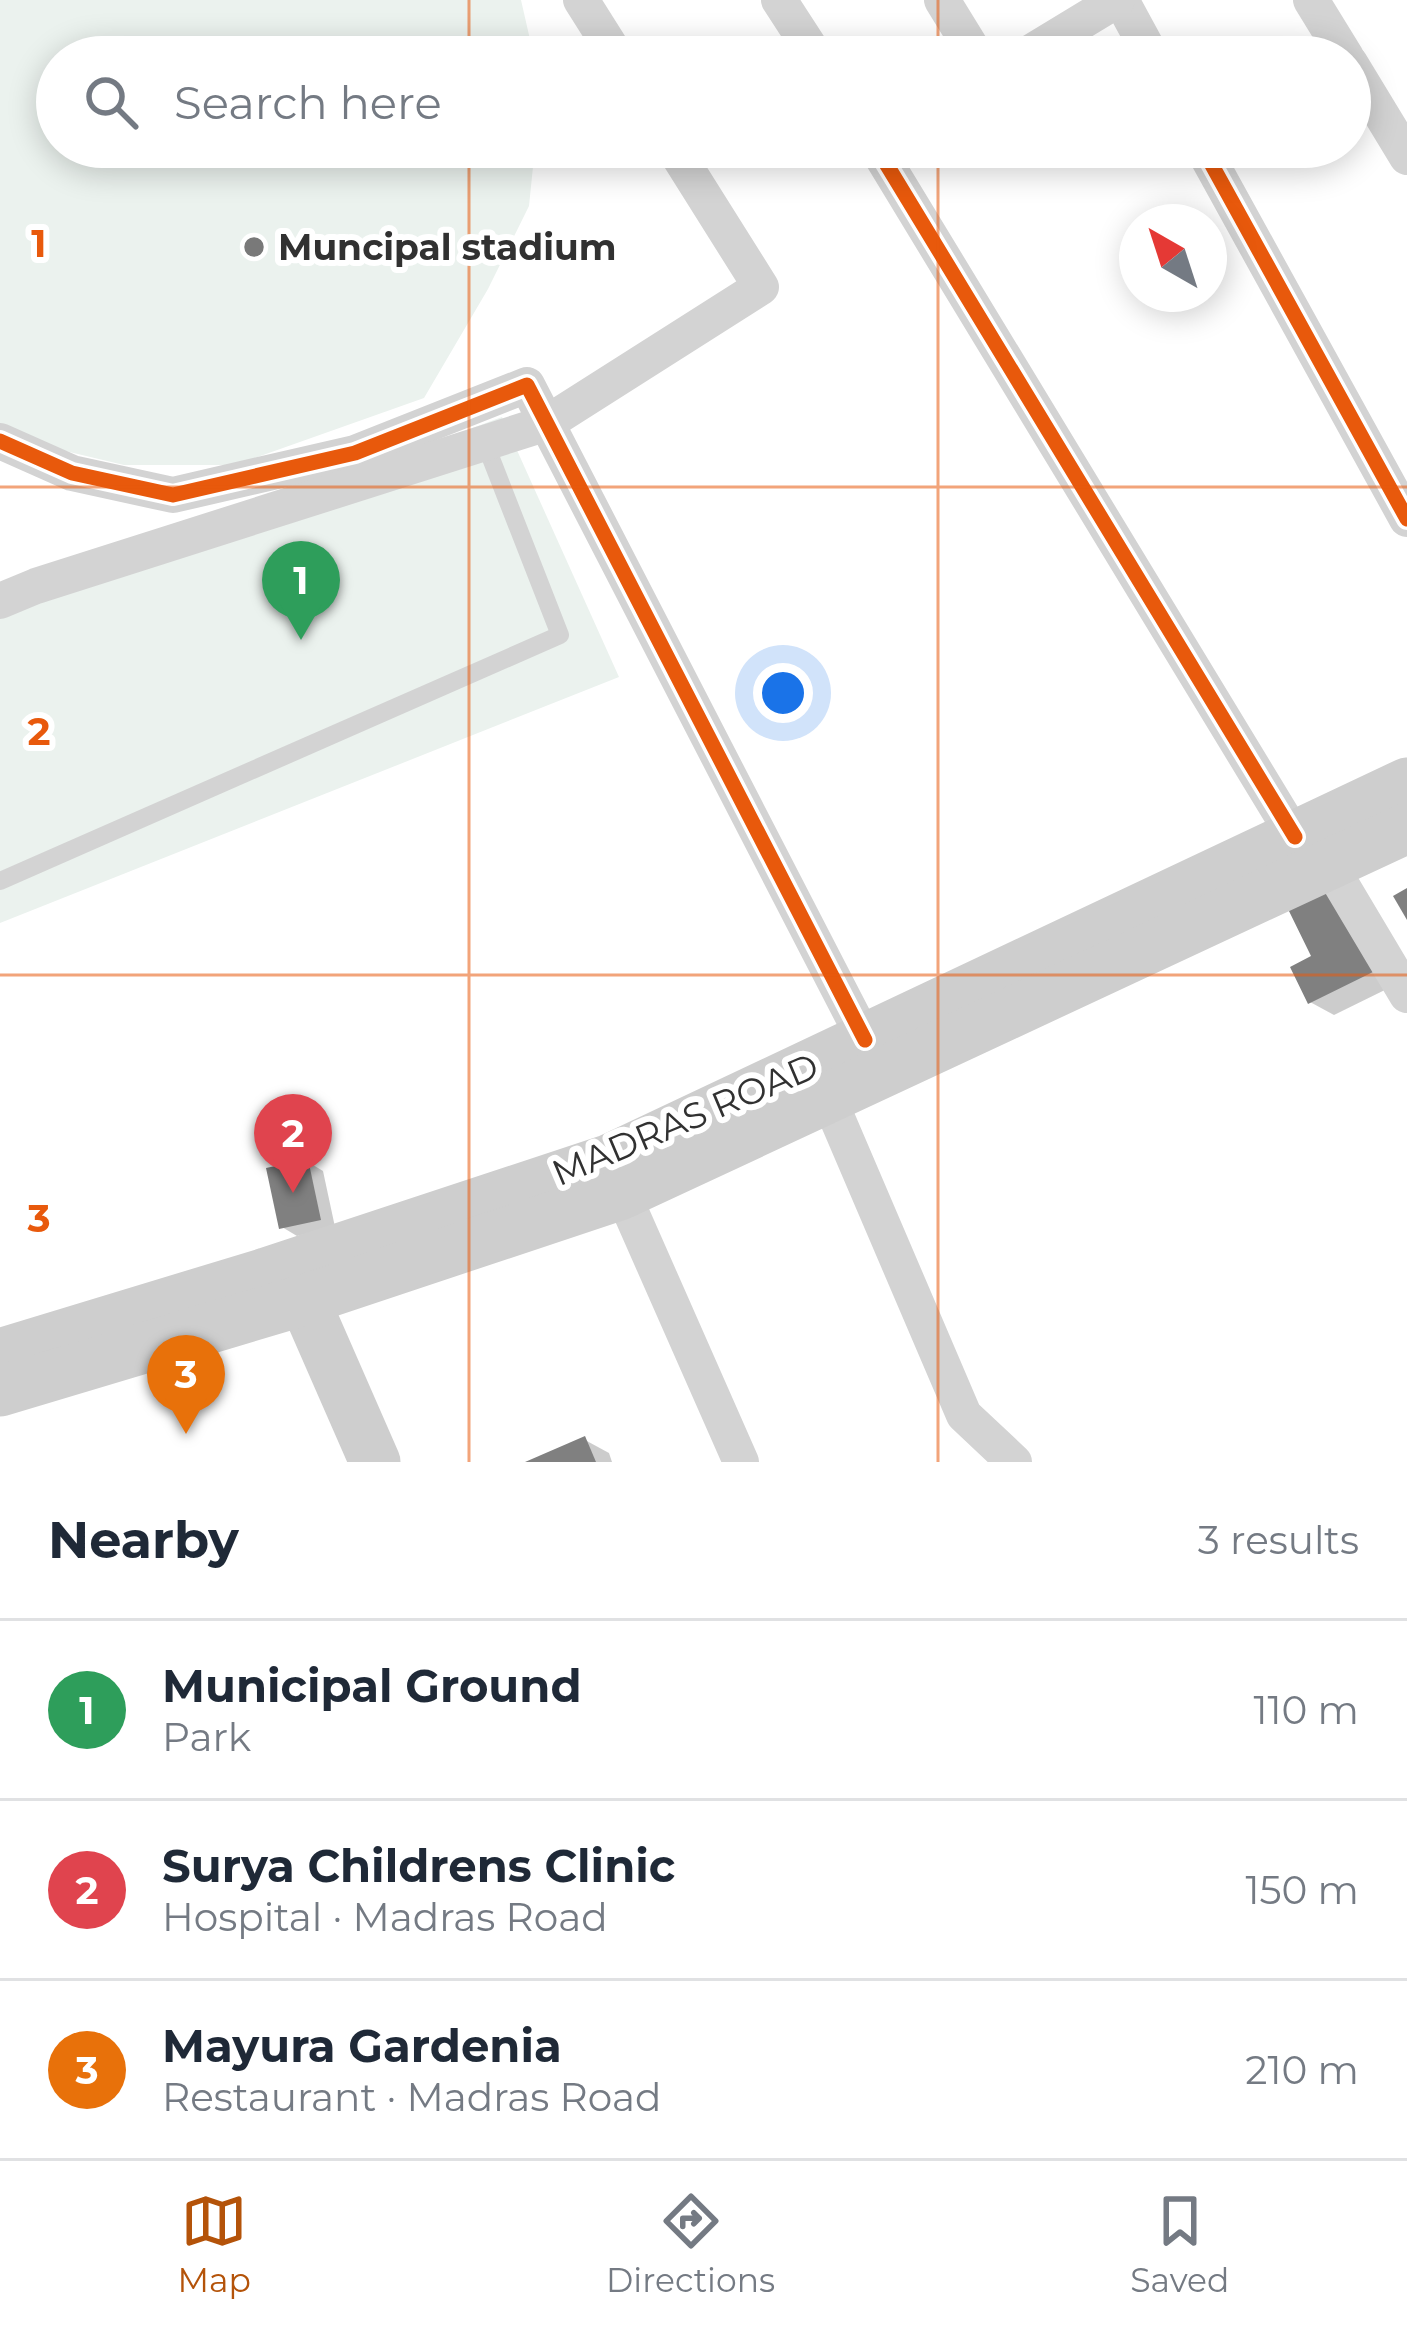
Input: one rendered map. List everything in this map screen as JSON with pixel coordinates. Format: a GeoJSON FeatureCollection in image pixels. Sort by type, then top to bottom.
{"type":"FeatureCollection","features":[{"type":"Feature","properties":{"kind":"main road","name":"MADRAS ROAD"},"geometry":{"type":"LineString","coordinates":[[0,1354],[285,1286],[615,1177],[865,1040],[1312,850],[1407,783]]}},
{"type":"Feature","properties":{"kind":"main road"},"geometry":{"type":"LineString","coordinates":[[615,1177],[828,1097],[1312,850],[1407,828]]}},
{"type":"Feature","properties":{"kind":"main road"},"geometry":{"type":"LineString","coordinates":[[0,1391],[285,1286]]}},
{"type":"Feature","properties":{"kind":"main road"},"geometry":{"type":"LineString","coordinates":[[285,1286],[346,1462]]}},
{"type":"Feature","properties":{"kind":"main road"},"geometry":{"type":"LineString","coordinates":[[285,1286],[375,1462]]}},
{"type":"Feature","properties":{"kind":"street"},"geometry":{"type":"LineString","coordinates":[[581,0],[604,36]]}},
{"type":"Feature","properties":{"kind":"street"},"geometry":{"type":"LineString","coordinates":[[779,0],[802,36]]}},
{"type":"Feature","properties":{"kind":"street"},"geometry":{"type":"LineString","coordinates":[[942,0],[964,36]]}},
{"type":"Feature","properties":{"kind":"street"},"geometry":{"type":"LineString","coordinates":[[1058,36],[1119,0],[1140,36]]}},
{"type":"Feature","properties":{"kind":"street"},"geometry":{"type":"LineString","coordinates":[[1312,0],[1334,36]]}},
{"type":"Feature","properties":{"kind":"street"},"geometry":{"type":"LineString","coordinates":[[1371,98],[1407,157]]}},
{"type":"Feature","properties":{"kind":"street"},"geometry":{"type":"LineString","coordinates":[[0,601],[547,423],[760,287],[686,168]]}},
{"type":"Feature","properties":{"kind":"street"},"geometry":{"type":"LineString","coordinates":[[889,168],[1407,995]]}},
{"type":"Feature","properties":{"kind":"street"},"geometry":{"type":"LineString","coordinates":[[1214,168],[1407,519]]}},
{"type":"Feature","properties":{"kind":"street"},"geometry":{"type":"LineString","coordinates":[[0,441],[72,473],[172,496],[355,453],[527,385],[865,1040]]}},
{"type":"Feature","properties":{"kind":"street"},"geometry":{"type":"LineString","coordinates":[[828,1097],[964,1415],[1015,1462]]}},
{"type":"Feature","properties":{"kind":"street"},"geometry":{"type":"LineString","coordinates":[[615,1177],[741,1462]]}},
{"type":"Feature","properties":{"kind":"lane"},"geometry":{"type":"LineString","coordinates":[[0,881],[560,635],[485,443]]}},
{"type":"Feature","properties":{"kind":"shaded area","name":"Muncipal stadium"},"geometry":{"type":"Polygon","coordinates":[[[0,0],[521,0],[529,36],[36,36],[36,168],[533,168],[529,206],[488,289],[424,398],[235,465],[124,465],[15,439],[0,428],[0,0]]]}},
{"type":"Feature","properties":{"kind":"shaded area"},"geometry":{"type":"Polygon","coordinates":[[[502,417],[619,677],[0,923],[0,604],[502,417]]]}},
{"type":"Feature","properties":{"kind":"building"},"geometry":{"type":"Polygon","coordinates":[[[1331,885],[1373,972],[1308,1004],[1290,967],[1311,956],[1287,907],[1331,885]]]}},
{"type":"Feature","properties":{"kind":"building"},"geometry":{"type":"Polygon","coordinates":[[[1407,888],[1407,920],[1393,896],[1407,888]]]}},
{"type":"Feature","properties":{"kind":"building"},"geometry":{"type":"Polygon","coordinates":[[[308,1159],[321,1220],[279,1229],[266,1168],[308,1159]]]}},
{"type":"Feature","properties":{"kind":"building"},"geometry":{"type":"Polygon","coordinates":[[[585,1436],[596,1462],[525,1462],[585,1436]]]}},
{"type":"Feature","properties":{"kind":"cycle path"},"geometry":{"type":"LineString","coordinates":[[889,168],[1295,837]]}},
{"type":"Feature","properties":{"kind":"cycle path"},"geometry":{"type":"LineString","coordinates":[[1214,168],[1407,519]]}},
{"type":"Feature","properties":{"kind":"cycle path"},"geometry":{"type":"LineString","coordinates":[[0,441],[72,473],[173,495],[355,453],[527,385],[865,1040]]}},
{"type":"Feature","properties":{"kind":"place","name":"Muncipal stadium"},"geometry":{"type":"Point","coordinates":[254,247]}},
{"type":"Feature","properties":{"kind":"place","name":"Municipal Ground"},"geometry":{"type":"Point","coordinates":[301,640]}},
{"type":"Feature","properties":{"kind":"place","name":"Surya Childrens Clinic"},"geometry":{"type":"Point","coordinates":[293,1193]}},
{"type":"Feature","properties":{"kind":"place","name":"Mayura Gardenia"},"geometry":{"type":"Point","coordinates":[186,1434]}}]}
